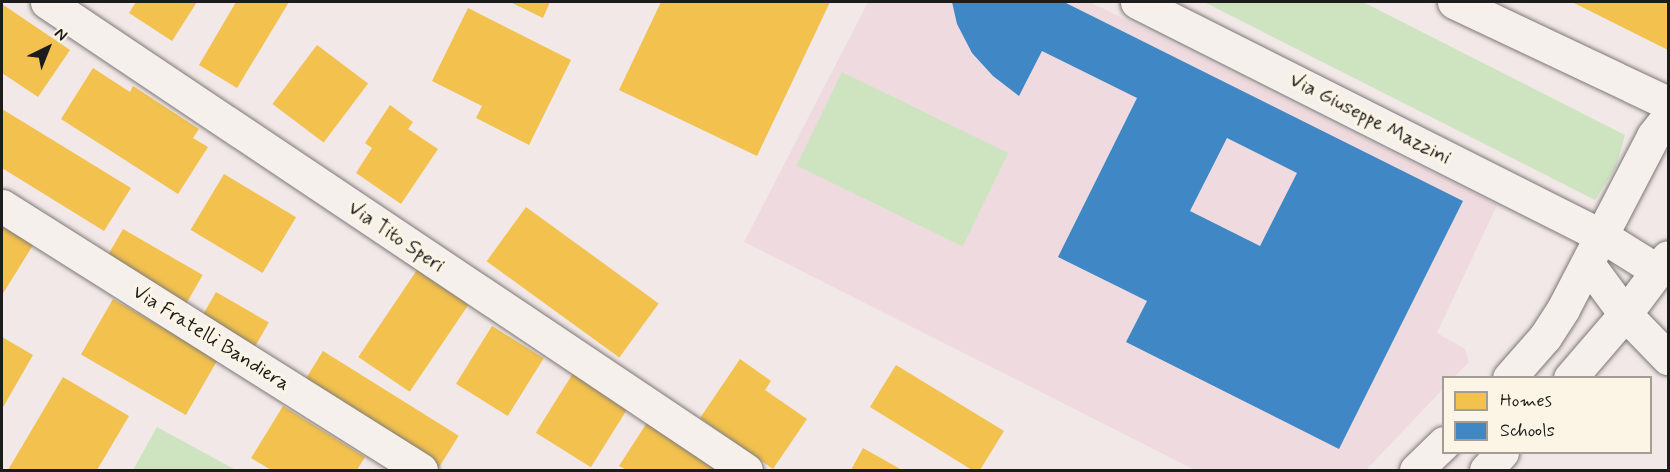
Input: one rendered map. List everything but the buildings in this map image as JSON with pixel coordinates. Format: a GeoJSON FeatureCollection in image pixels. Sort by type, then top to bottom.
{"type":"FeatureCollection","features":[{"type":"Feature","properties":{"kind":"street","name":"Via Tito Speri"},"geometry":{"type":"LineString","coordinates":[[47,2],[746,471]]}},
{"type":"Feature","properties":{"kind":"street","name":"Via Giuseppe Mazzini"},"geometry":{"type":"LineString","coordinates":[[1137,2],[1595,250],[1663,264]]}},
{"type":"Feature","properties":{"kind":"street"},"geometry":{"type":"LineString","coordinates":[[1454,2],[1668,103]]}},
{"type":"Feature","properties":{"kind":"street"},"geometry":{"type":"LineString","coordinates":[[1511,376],[1545,337],[1563,309],[1653,136],[1668,117]]}},
{"type":"Feature","properties":{"kind":"street","name":"Via Fratelli Bandiera"},"geometry":{"type":"LineString","coordinates":[[2,206],[421,471]]}},
{"type":"Feature","properties":{"kind":"street"},"geometry":{"type":"LineString","coordinates":[[1595,250],[1625,314],[1668,358]]}},
{"type":"Feature","properties":{"kind":"street"},"geometry":{"type":"LineString","coordinates":[[1572,376],[1625,314],[1663,264]]}},
{"type":"Feature","properties":{"kind":"street"},"geometry":{"type":"LineString","coordinates":[[1416,471],[1442,444]]}},
{"type":"Feature","properties":{"kind":"street"},"geometry":{"type":"LineString","coordinates":[[1486,471],[1501,454]]}},
{"type":"Feature","properties":{"kind":"shaded area"},"geometry":{"type":"Polygon","coordinates":[[[868,2],[1090,2],[1497,205],[1437,333],[1465,349],[1469,362],[1455,376],[1442,376],[1442,390],[1366,470],[1195,470],[744,242],[868,2]]]}},
{"type":"Feature","properties":{"kind":"green space"},"geometry":{"type":"Polygon","coordinates":[[[1204,2],[1363,2],[1625,135],[1616,167],[1595,200],[1204,2]]]}},
{"type":"Feature","properties":{"kind":"green space"},"geometry":{"type":"Polygon","coordinates":[[[842,72],[1008,153],[963,247],[796,165],[842,72]]]}},
{"type":"Feature","properties":{"kind":"green space"},"geometry":{"type":"Polygon","coordinates":[[[157,427],[236,470],[133,470],[157,427]]]}}]}
